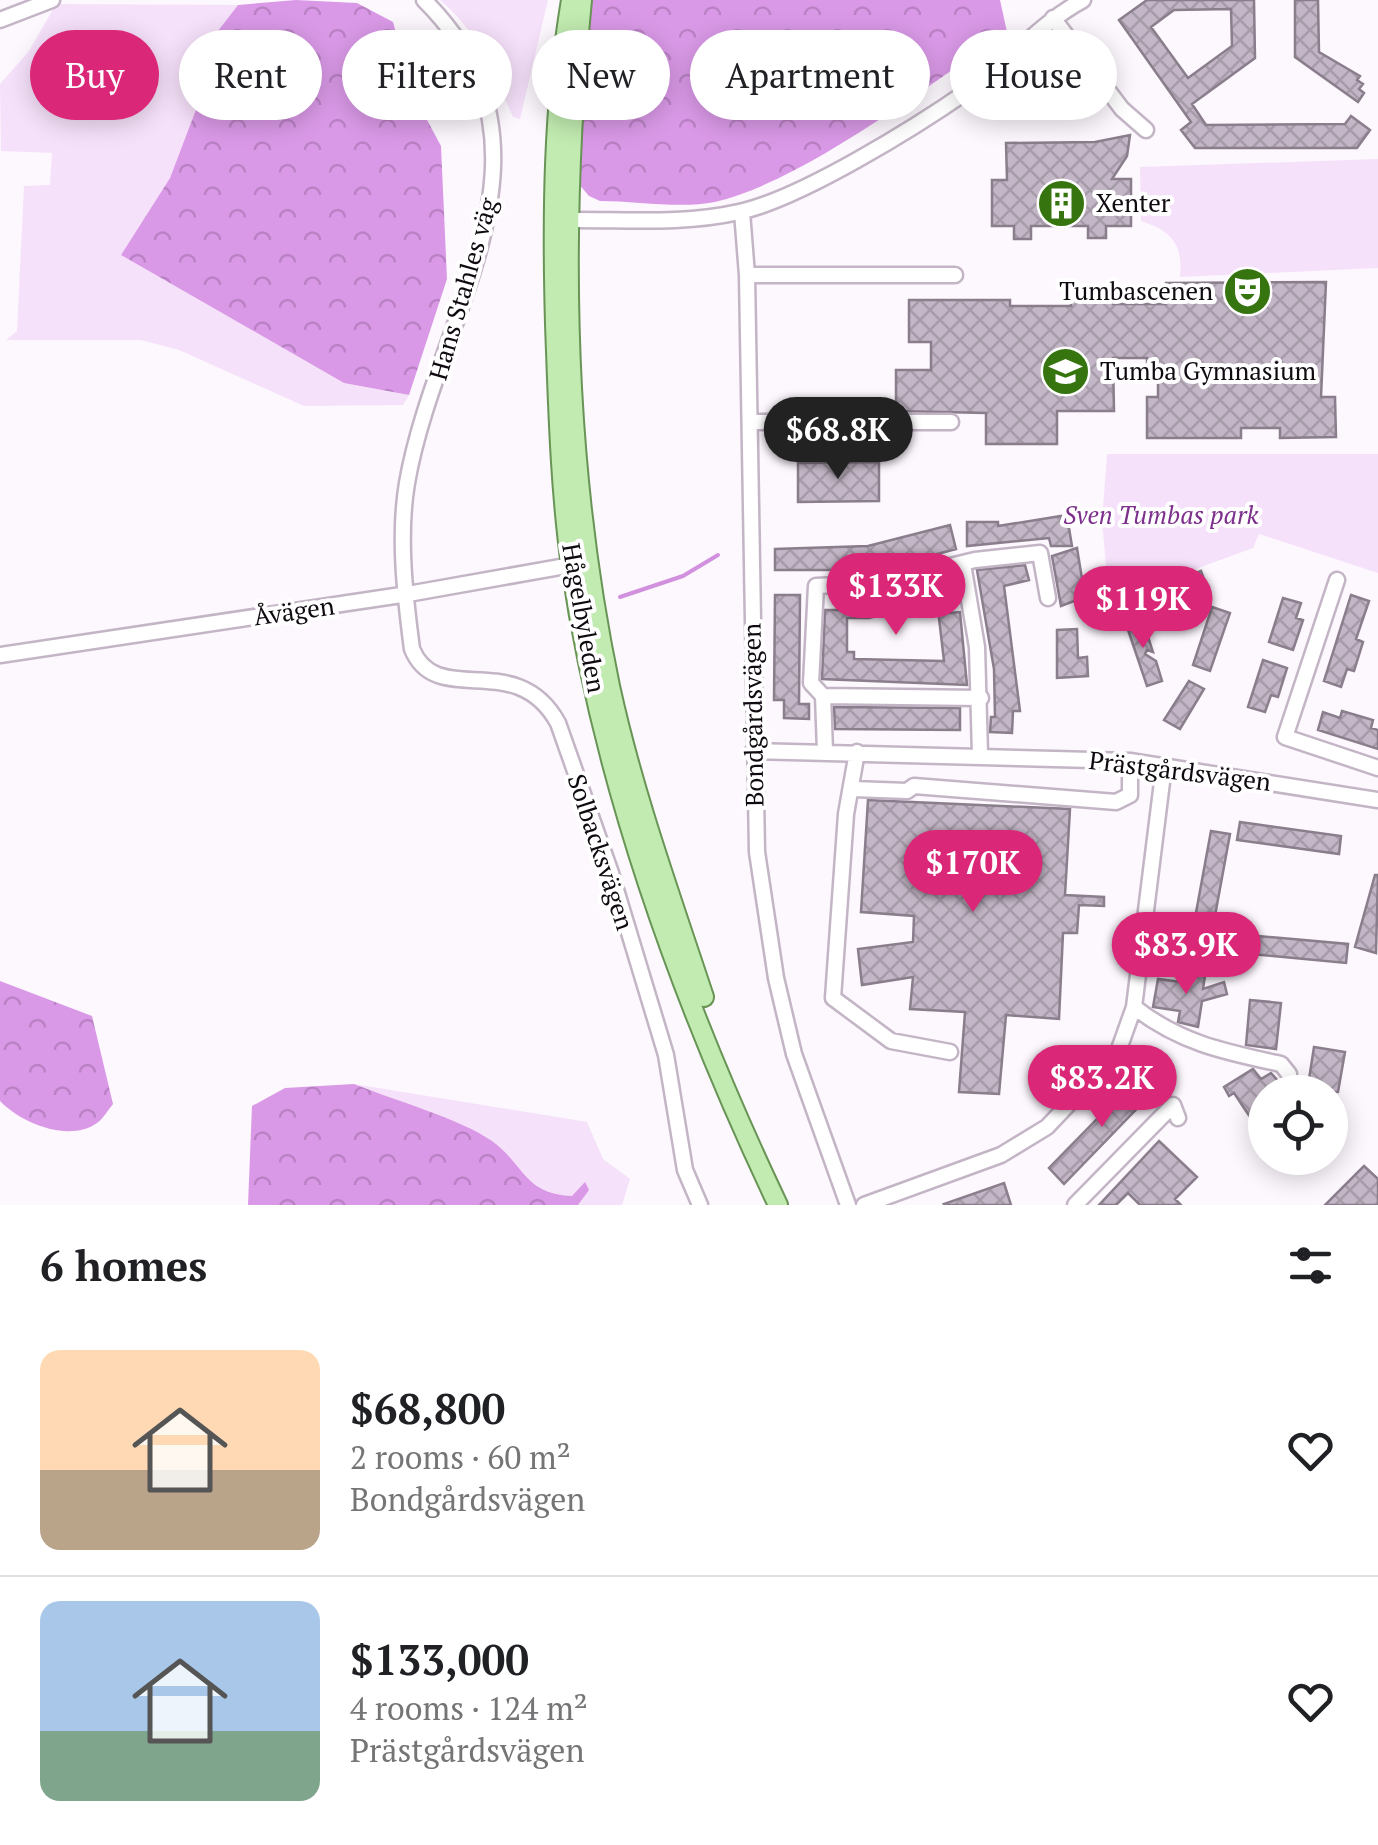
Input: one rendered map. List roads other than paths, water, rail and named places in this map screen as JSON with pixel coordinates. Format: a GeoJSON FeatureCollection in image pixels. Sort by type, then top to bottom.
{"type":"FeatureCollection","features":[{"type":"Feature","properties":{"kind":"main road","name":"Hågelbyleden"},"geometry":{"type":"LineString","coordinates":[[571,0],[556,116],[560,220],[557,382],[595,687],[634,838],[696,1010],[778,1205]]}},
{"type":"Feature","properties":{"kind":"main road","name":"Hågelbyleden"},"geometry":{"type":"LineString","coordinates":[[560,220],[582,0]]}},
{"type":"Feature","properties":{"kind":"main road","name":"Hågelbyleden"},"geometry":{"type":"LineString","coordinates":[[579,563],[649,833],[706,1005],[790,1205]]}},
{"type":"Feature","properties":{"kind":"street"},"geometry":{"type":"LineString","coordinates":[[0,20],[52,0]]}},
{"type":"Feature","properties":{"kind":"street","name":"Hans Stahles väg"},"geometry":{"type":"LineString","coordinates":[[408,594],[403,532],[408,479],[480,236],[496,146],[494,120],[474,62],[424,0]]}},
{"type":"Feature","properties":{"kind":"street"},"geometry":{"type":"LineString","coordinates":[[560,220],[700,219],[742,212],[787,197],[970,89],[1053,18],[1084,0]]}},
{"type":"Feature","properties":{"kind":"street"},"geometry":{"type":"LineString","coordinates":[[1053,18],[1122,108],[1146,130]]}},
{"type":"Feature","properties":{"kind":"street","name":"Bondgårdsvägen"},"geometry":{"type":"LineString","coordinates":[[742,212],[747,276],[757,852],[776,978],[794,1054],[848,1205]]}},
{"type":"Feature","properties":{"kind":"street"},"geometry":{"type":"LineString","coordinates":[[747,276],[955,275]]}},
{"type":"Feature","properties":{"kind":"street"},"geometry":{"type":"LineString","coordinates":[[750,422],[950,422]]}},
{"type":"Feature","properties":{"kind":"street"},"geometry":{"type":"LineString","coordinates":[[825,751],[823,696],[812,683],[816,586],[880,582],[1040,552],[1048,598]]}},
{"type":"Feature","properties":{"kind":"street","name":"Åvägen"},"geometry":{"type":"LineString","coordinates":[[0,655],[408,594],[579,563]]}},
{"type":"Feature","properties":{"kind":"street"},"geometry":{"type":"LineString","coordinates":[[963,564],[981,698],[980,754]]}},
{"type":"Feature","properties":{"kind":"street"},"geometry":{"type":"LineString","coordinates":[[1337,580],[1285,737],[1378,768]]}},
{"type":"Feature","properties":{"kind":"street","name":"Solbacksvägen"},"geometry":{"type":"LineString","coordinates":[[408,594],[412,649],[419,665],[433,676],[510,681],[550,708],[558,723],[611,872],[666,1055],[685,1170],[700,1205]]}},
{"type":"Feature","properties":{"kind":"street"},"geometry":{"type":"LineString","coordinates":[[823,696],[981,698]]}},
{"type":"Feature","properties":{"kind":"street","name":"Prästgårdsvägen"},"geometry":{"type":"LineString","coordinates":[[753,751],[980,754],[1130,761],[1378,800]]}},
{"type":"Feature","properties":{"kind":"street"},"geometry":{"type":"LineString","coordinates":[[857,752],[854,789],[846,814],[833,998],[891,1041],[950,1052]]}},
{"type":"Feature","properties":{"kind":"street"},"geometry":{"type":"LineString","coordinates":[[854,789],[907,791],[914,786],[1116,802],[1130,796],[1130,761]]}},
{"type":"Feature","properties":{"kind":"street"},"geometry":{"type":"LineString","coordinates":[[864,1205],[1001,1155],[1047,1127],[1118,1052],[1134,1007],[1164,766]]}},
{"type":"Feature","properties":{"kind":"street"},"geometry":{"type":"LineString","coordinates":[[1134,1007],[1188,1042],[1280,1064],[1290,1074]]}},
{"type":"Feature","properties":{"kind":"street"},"geometry":{"type":"LineString","coordinates":[[1075,1205],[1173,1105],[1178,1118]]}},
{"type":"Feature","properties":{"kind":"waterway"},"geometry":{"type":"LineString","coordinates":[[620,597],[683,576],[718,555]]}},
{"type":"Feature","properties":{"kind":"place","name":"Xenter"},"geometry":{"type":"Point","coordinates":[1061,203]}},
{"type":"Feature","properties":{"kind":"place","name":"Tumbascenen"},"geometry":{"type":"Point","coordinates":[1248,291]}},
{"type":"Feature","properties":{"kind":"place","name":"Tumba Gymnasium"},"geometry":{"type":"Point","coordinates":[1065,371]}},
{"type":"Feature","properties":{"kind":"park label","name":"Sven Tumbas park"},"geometry":{"type":"Point","coordinates":[1161,515]}}]}
